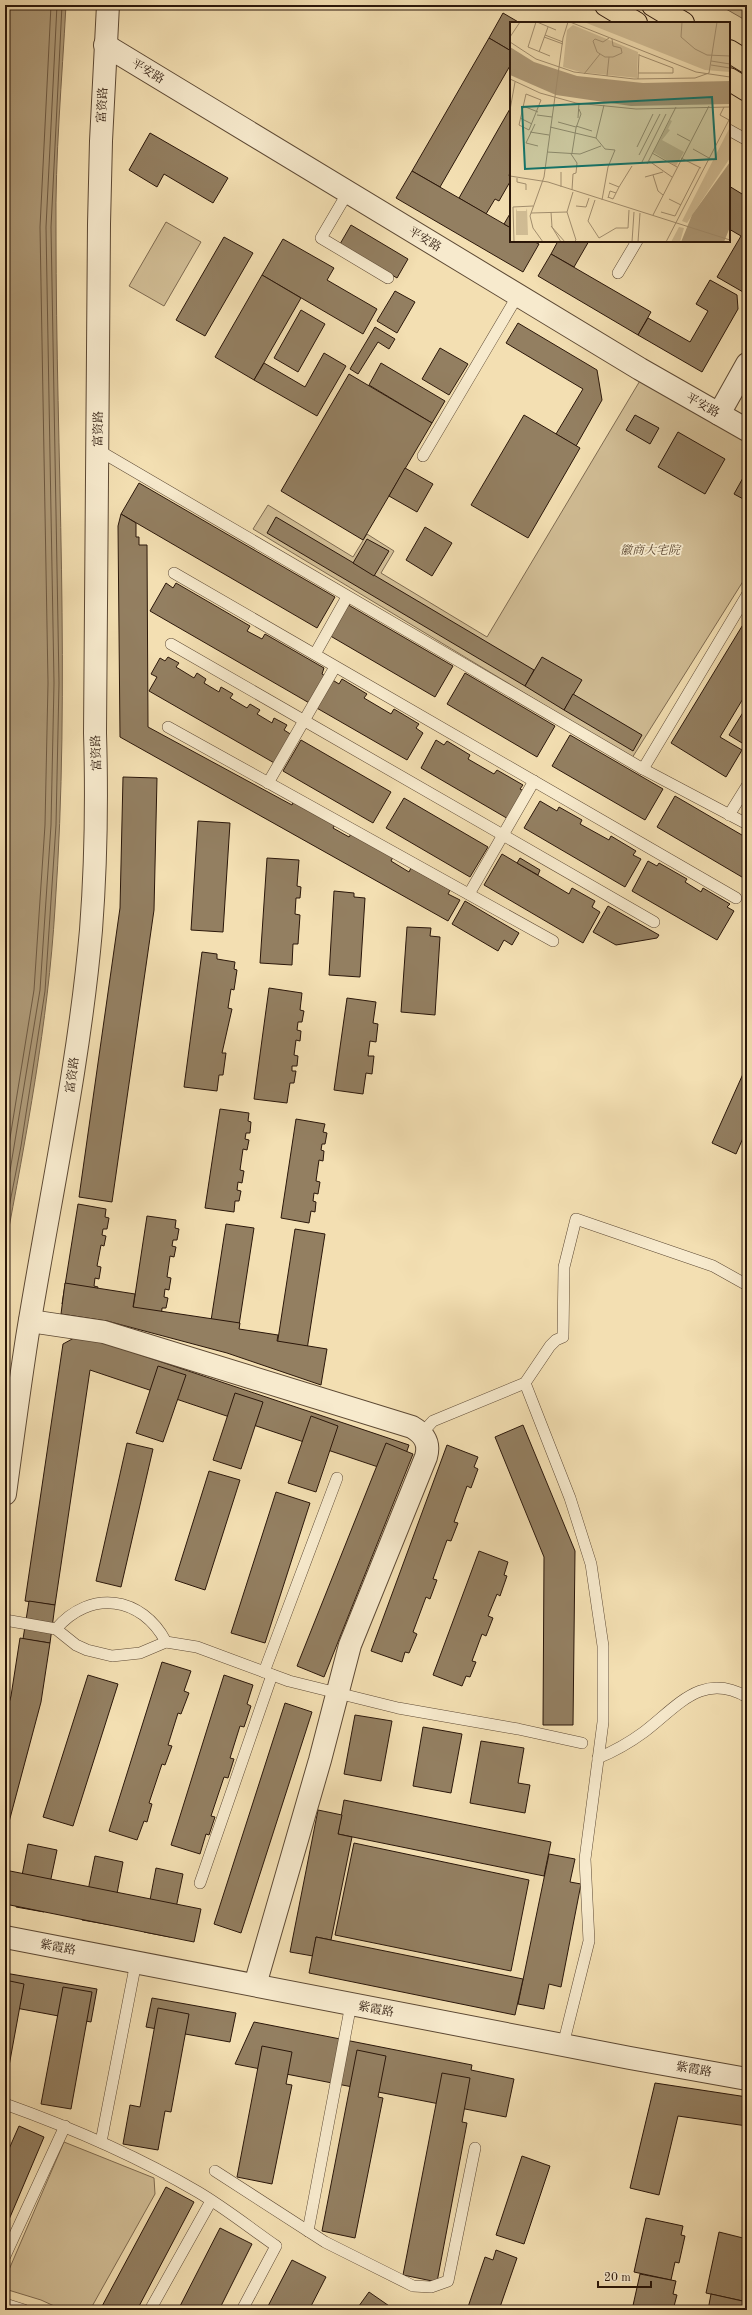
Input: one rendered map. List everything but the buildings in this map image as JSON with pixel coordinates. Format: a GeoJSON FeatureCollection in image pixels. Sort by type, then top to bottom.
{"type":"FeatureCollection","features":[{"type":"Feature","properties":{"kind":"highway"},"geometry":{"type":"LineString","coordinates":[[606,5],[634,22]]}},
{"type":"Feature","properties":{"kind":"highway"},"geometry":{"type":"LineString","coordinates":[[653,5],[681,22]]}},
{"type":"Feature","properties":{"kind":"highway"},"geometry":{"type":"LineString","coordinates":[[730,52],[747,62]]}},
{"type":"Feature","properties":{"kind":"highway"},"geometry":{"type":"LineString","coordinates":[[730,80],[747,90]]}},
{"type":"Feature","properties":{"kind":"street","name":"富资路"},"geometry":{"type":"LineString","coordinates":[[5,1494],[30,1321],[66,1118],[86,978],[92,917],[96,832],[99,216],[105,45],[108,5]]}},
{"type":"Feature","properties":{"kind":"street","name":"平安路"},"geometry":{"type":"LineString","coordinates":[[105,45],[640,369],[747,430]]}},
{"type":"Feature","properties":{"kind":"street"},"geometry":{"type":"LineString","coordinates":[[719,414],[747,364]]}},
{"type":"Feature","properties":{"kind":"street"},"geometry":{"type":"LineString","coordinates":[[30,1321],[104,1332],[412,1427],[422,1433],[425,1437],[428,1450],[426,1457],[350,1645],[320,1760],[255,1985]]}},
{"type":"Feature","properties":{"kind":"street","name":"紫霞路"},"geometry":{"type":"LineString","coordinates":[[5,1937],[747,2079]]}},
{"type":"Feature","properties":{"kind":"lane"},"geometry":{"type":"LineString","coordinates":[[730,131],[747,140]]}},
{"type":"Feature","properties":{"kind":"lane"},"geometry":{"type":"LineString","coordinates":[[348,192],[321,238],[388,278]]}},
{"type":"Feature","properties":{"kind":"lane"},"geometry":{"type":"LineString","coordinates":[[618,273],[636,242]]}},
{"type":"Feature","properties":{"kind":"lane"},"geometry":{"type":"LineString","coordinates":[[424,456],[518,295]]}},
{"type":"Feature","properties":{"kind":"lane"},"geometry":{"type":"LineString","coordinates":[[98,450],[642,769],[747,824]]}},
{"type":"Feature","properties":{"kind":"lane"},"geometry":{"type":"LineString","coordinates":[[174,573],[736,898]]}},
{"type":"Feature","properties":{"kind":"lane"},"geometry":{"type":"LineString","coordinates":[[642,769],[747,595]]}},
{"type":"Feature","properties":{"kind":"lane"},"geometry":{"type":"LineString","coordinates":[[314,654],[347,597]]}},
{"type":"Feature","properties":{"kind":"lane"},"geometry":{"type":"LineString","coordinates":[[171,644],[654,922]]}},
{"type":"Feature","properties":{"kind":"lane"},"geometry":{"type":"LineString","coordinates":[[268,783],[335,667]]}},
{"type":"Feature","properties":{"kind":"lane"},"geometry":{"type":"LineString","coordinates":[[168,727],[553,941]]}},
{"type":"Feature","properties":{"kind":"lane"},"geometry":{"type":"LineString","coordinates":[[469,894],[534,781]]}},
{"type":"Feature","properties":{"kind":"lane"},"geometry":{"type":"LineString","coordinates":[[729,815],[747,786]]}},
{"type":"Feature","properties":{"kind":"lane"},"geometry":{"type":"LineString","coordinates":[[422,1433],[433,1421],[525,1383],[550,1346],[563,1337],[564,1267],[576,1219],[713,1266],[747,1285]]}},
{"type":"Feature","properties":{"kind":"lane"},"geometry":{"type":"LineString","coordinates":[[525,1383],[570,1498],[591,1564],[603,1646],[603,1722],[585,1859],[589,1942],[563,2045]]}},
{"type":"Feature","properties":{"kind":"lane"},"geometry":{"type":"LineString","coordinates":[[200,1883],[268,1673],[337,1478]]}},
{"type":"Feature","properties":{"kind":"lane"},"geometry":{"type":"LineString","coordinates":[[56,1629],[74,1612],[91,1605],[110,1603],[122,1604],[144,1615],[161,1632],[166,1642]]}},
{"type":"Feature","properties":{"kind":"lane"},"geometry":{"type":"LineString","coordinates":[[5,1620],[56,1629],[70,1641],[87,1650],[112,1656],[140,1654],[166,1642],[197,1647],[268,1673],[398,1708],[518,1729],[582,1743]]}},
{"type":"Feature","properties":{"kind":"lane"},"geometry":{"type":"LineString","coordinates":[[598,1758],[622,1748],[693,1692],[710,1688],[732,1688],[747,1697]]}},
{"type":"Feature","properties":{"kind":"lane"},"geometry":{"type":"LineString","coordinates":[[101,2142],[136,1962]]}},
{"type":"Feature","properties":{"kind":"lane"},"geometry":{"type":"LineString","coordinates":[[308,2231],[351,2004]]}},
{"type":"Feature","properties":{"kind":"lane"},"geometry":{"type":"LineString","coordinates":[[5,2104],[66,2126],[101,2142],[211,2201],[276,2246],[242,2310]]}},
{"type":"Feature","properties":{"kind":"lane"},"geometry":{"type":"LineString","coordinates":[[5,2256],[66,2126]]}},
{"type":"Feature","properties":{"kind":"lane"},"geometry":{"type":"LineString","coordinates":[[216,2171],[324,2242],[413,2286],[431,2287],[448,2281],[475,2148]]}},
{"type":"Feature","properties":{"kind":"lane"},"geometry":{"type":"LineString","coordinates":[[150,2310],[211,2201]]}},
{"type":"Feature","properties":{"kind":"lane"},"geometry":{"type":"LineString","coordinates":[[5,2304],[24,2310]]}},
{"type":"Feature","properties":{"kind":"green space"},"geometry":{"type":"Polygon","coordinates":[[[719,5],[747,5],[747,21],[719,5]]]}},
{"type":"Feature","properties":{"kind":"green space"},"geometry":{"type":"Polygon","coordinates":[[[166,222],[201,242],[164,306],[129,286],[166,222]]]}},
{"type":"Feature","properties":{"kind":"green space","name":"徽商大宅院"},"geometry":{"type":"Polygon","coordinates":[[[641,379],[747,440],[747,575],[632,758],[253,529],[268,505],[353,557],[367,534],[394,551],[381,573],[487,637],[641,379]]]}},
{"type":"Feature","properties":{"kind":"green space"},"geometry":{"type":"Polygon","coordinates":[[[64,2142],[154,2178],[155,2194],[90,2310],[63,2310],[41,2300],[5,2289],[5,2279],[64,2142]]]}},
{"type":"Feature","properties":{"kind":"water"},"geometry":{"type":"Polygon","coordinates":[[[5,5],[66,5],[56,203],[62,570],[62,739],[60,824],[52,951],[42,1037],[5,1249],[5,5]]]}}]}
